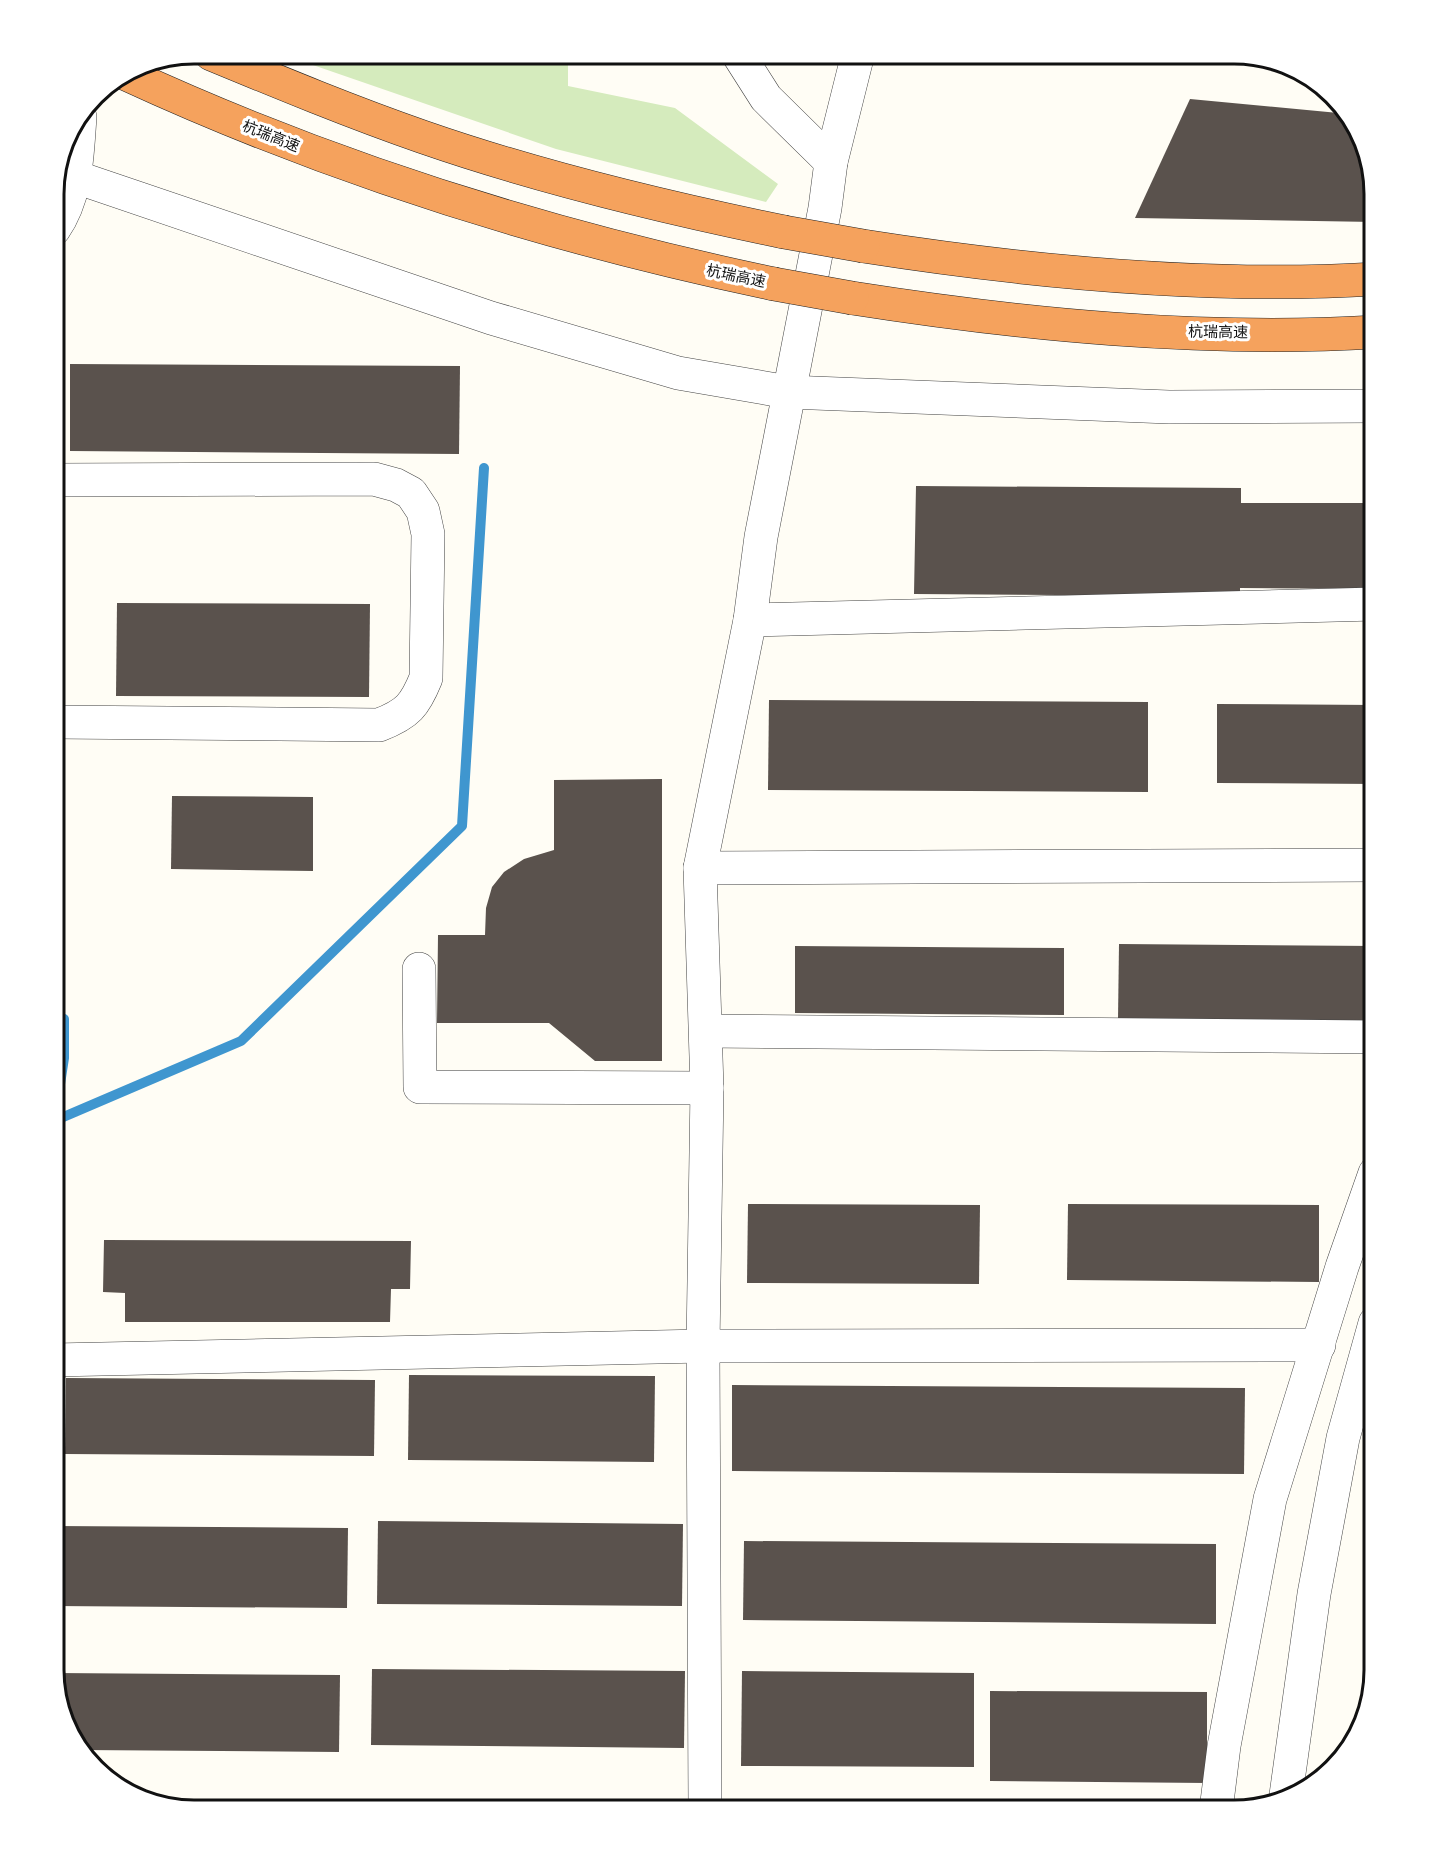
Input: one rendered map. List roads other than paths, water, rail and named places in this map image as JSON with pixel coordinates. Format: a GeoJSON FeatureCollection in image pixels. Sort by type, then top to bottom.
{"type":"FeatureCollection","features":[{"type":"Feature","properties":{"kind":"highway"},"geometry":{"type":"LineString","coordinates":[[237,65],[308,95],[415,134],[547,176],[674,209],[784,232],[938,257],[1076,272],[1217,280],[1364,279]]}},
{"type":"Feature","properties":{"kind":"highway","name":"杭瑞高速"},"geometry":{"type":"LineString","coordinates":[[136,78],[288,144],[408,187],[533,226],[650,258],[774,284],[931,310],[1071,325],[1216,333],[1364,332]]}},
{"type":"Feature","properties":{"kind":"street"},"geometry":{"type":"LineString","coordinates":[[745,65],[766,98],[831,162]]}},
{"type":"Feature","properties":{"kind":"street"},"geometry":{"type":"LineString","coordinates":[[705,1800],[703,1346],[707,1088],[700,868],[750,620],[761,537],[825,208],[831,162],[855,65]]}},
{"type":"Feature","properties":{"kind":"street"},"geometry":{"type":"LineString","coordinates":[[65,191],[72,150]]}},
{"type":"Feature","properties":{"kind":"street"},"geometry":{"type":"LineString","coordinates":[[67,173],[491,318],[678,373],[788,392],[1169,407],[1364,406]]}},
{"type":"Feature","properties":{"kind":"street"},"geometry":{"type":"LineString","coordinates":[[65,480],[374,479],[411,493],[423,511],[428,534],[426,678],[418,698],[408,711],[394,719],[379,725],[65,722]]}},
{"type":"Feature","properties":{"kind":"street"},"geometry":{"type":"LineString","coordinates":[[750,620],[1364,604]]}},
{"type":"Feature","properties":{"kind":"street"},"geometry":{"type":"LineString","coordinates":[[700,868],[1364,865]]}},
{"type":"Feature","properties":{"kind":"street"},"geometry":{"type":"LineString","coordinates":[[419,969],[420,1087],[707,1088]]}},
{"type":"Feature","properties":{"kind":"street"},"geometry":{"type":"LineString","coordinates":[[706,1031],[1364,1037]]}},
{"type":"Feature","properties":{"kind":"street"},"geometry":{"type":"LineString","coordinates":[[1217,1800],[1224,1746],[1270,1499],[1364,1207]]}},
{"type":"Feature","properties":{"kind":"street"},"geometry":{"type":"LineString","coordinates":[[65,1366],[703,1346],[1319,1345]]}},
{"type":"Feature","properties":{"kind":"street"},"geometry":{"type":"LineString","coordinates":[[1287,1789],[1314,1594],[1343,1438],[1364,1363]]}},
{"type":"Feature","properties":{"kind":"waterway"},"geometry":{"type":"LineString","coordinates":[[65,1116],[241,1041],[462,826],[484,468]]}}]}
